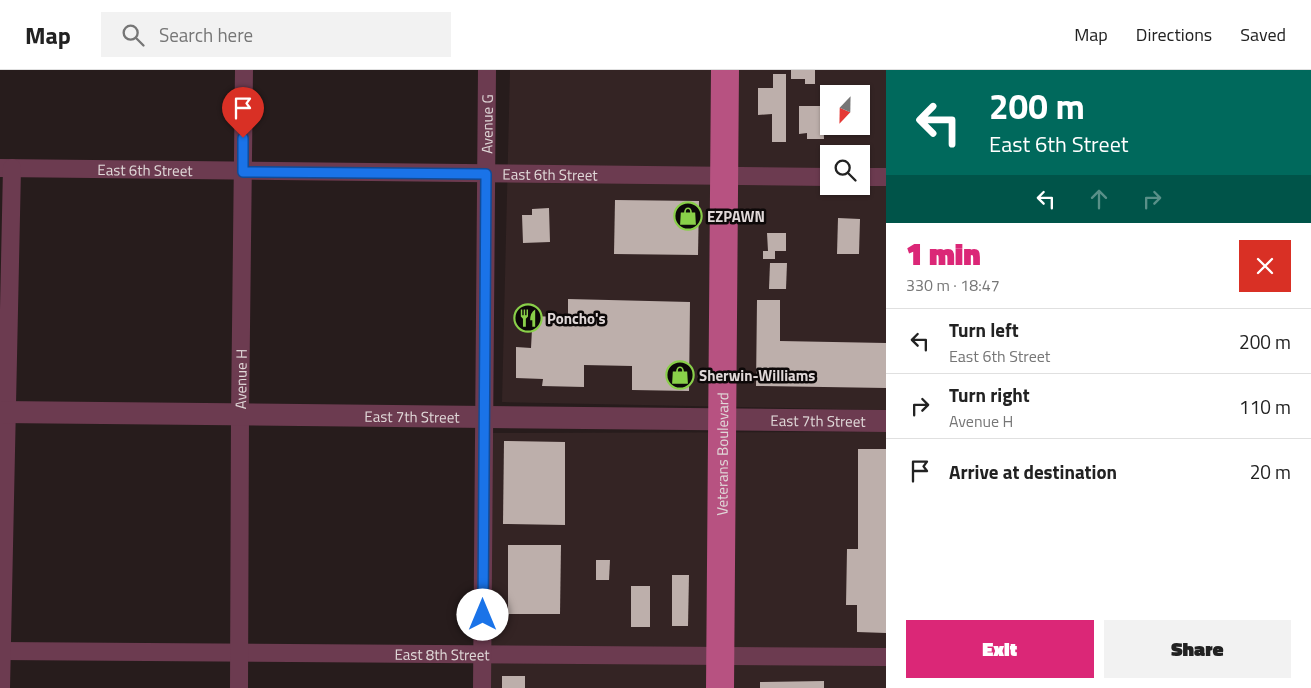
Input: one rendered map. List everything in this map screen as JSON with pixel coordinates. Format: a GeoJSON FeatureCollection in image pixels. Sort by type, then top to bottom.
{"type":"FeatureCollection","features":[{"type":"Feature","properties":{"kind":"main road","name":"Veterans Boulevard"},"geometry":{"type":"LineString","coordinates":[[720,688],[725,70]]}},
{"type":"Feature","properties":{"kind":"street","name":"Avenue H"},"geometry":{"type":"LineString","coordinates":[[239,688],[244,70]]}},
{"type":"Feature","properties":{"kind":"street","name":"Avenue G"},"geometry":{"type":"LineString","coordinates":[[482,688],[487,70]]}},
{"type":"Feature","properties":{"kind":"street","name":"East 6th Street"},"geometry":{"type":"LineString","coordinates":[[6,168],[820,177]]}},
{"type":"Feature","properties":{"kind":"street"},"geometry":{"type":"LineString","coordinates":[[2,688],[6,168]]}},
{"type":"Feature","properties":{"kind":"street"},"geometry":{"type":"LineString","coordinates":[[870,177],[886,177]]}},
{"type":"Feature","properties":{"kind":"street","name":"East 7th Street"},"geometry":{"type":"LineString","coordinates":[[3,412],[886,421]]}},
{"type":"Feature","properties":{"kind":"street","name":"East 8th Street"},"geometry":{"type":"LineString","coordinates":[[1,651],[886,657]]}},
{"type":"Feature","properties":{"kind":"shaded area"},"geometry":{"type":"Polygon","coordinates":[[[510,70],[886,70],[886,410],[502,402],[510,70]]]}},
{"type":"Feature","properties":{"kind":"shaded area"},"geometry":{"type":"Polygon","coordinates":[[[886,432],[886,688],[488,688],[492,433],[886,432]]]}},
{"type":"Feature","properties":{"kind":"building"},"geometry":{"type":"Polygon","coordinates":[[[791,70],[815,70],[815,84],[805,84],[805,79],[791,79],[791,70]]]}},
{"type":"Feature","properties":{"kind":"building"},"geometry":{"type":"Polygon","coordinates":[[[773,74],[786,74],[786,142],[772,142],[772,114],[758,115],[758,88],[773,88],[773,74]]]}},
{"type":"Feature","properties":{"kind":"building"},"geometry":{"type":"Polygon","coordinates":[[[799,106],[820,106],[820,135],[824,135],[824,139],[807,139],[807,133],[799,134],[799,106]]]}},
{"type":"Feature","properties":{"kind":"building"},"geometry":{"type":"Polygon","coordinates":[[[615,200],[699,201],[698,255],[614,254],[615,200]]]}},
{"type":"Feature","properties":{"kind":"building"},"geometry":{"type":"Polygon","coordinates":[[[549,208],[550,242],[523,243],[522,215],[532,215],[532,209],[549,208]]]}},
{"type":"Feature","properties":{"kind":"building"},"geometry":{"type":"Polygon","coordinates":[[[838,218],[860,219],[859,254],[837,254],[838,218]]]}},
{"type":"Feature","properties":{"kind":"building"},"geometry":{"type":"Polygon","coordinates":[[[767,233],[786,233],[786,251],[775,251],[775,259],[763,259],[763,251],[768,251],[767,233]]]}},
{"type":"Feature","properties":{"kind":"building"},"geometry":{"type":"Polygon","coordinates":[[[770,263],[787,263],[786,289],[769,289],[770,263]]]}},
{"type":"Feature","properties":{"kind":"building"},"geometry":{"type":"Polygon","coordinates":[[[568,299],[690,302],[689,391],[632,390],[632,366],[584,365],[584,387],[542,386],[543,379],[516,378],[516,347],[531,348],[532,329],[525,329],[525,316],[568,317],[568,299]]]}},
{"type":"Feature","properties":{"kind":"building"},"geometry":{"type":"Polygon","coordinates":[[[757,300],[780,300],[780,341],[886,343],[886,388],[756,386],[757,300]]]}},
{"type":"Feature","properties":{"kind":"building"},"geometry":{"type":"Polygon","coordinates":[[[504,441],[565,442],[565,525],[503,524],[504,441]]]}},
{"type":"Feature","properties":{"kind":"building"},"geometry":{"type":"Polygon","coordinates":[[[858,449],[886,449],[886,633],[857,632],[857,605],[846,605],[847,549],[858,549],[858,449]]]}},
{"type":"Feature","properties":{"kind":"building"},"geometry":{"type":"Polygon","coordinates":[[[508,545],[561,545],[560,614],[508,614],[508,545]]]}},
{"type":"Feature","properties":{"kind":"building"},"geometry":{"type":"Polygon","coordinates":[[[596,560],[610,560],[609,580],[596,580],[596,560]]]}},
{"type":"Feature","properties":{"kind":"building"},"geometry":{"type":"Polygon","coordinates":[[[672,575],[689,575],[688,626],[672,626],[672,575]]]}},
{"type":"Feature","properties":{"kind":"building"},"geometry":{"type":"Polygon","coordinates":[[[631,586],[650,586],[650,627],[631,627],[631,586]]]}},
{"type":"Feature","properties":{"kind":"building"},"geometry":{"type":"Polygon","coordinates":[[[502,676],[525,676],[525,688],[502,688],[502,676]]]}},
{"type":"Feature","properties":{"kind":"building"},"geometry":{"type":"Polygon","coordinates":[[[824,681],[824,688],[760,688],[760,682],[824,681]]]}},
{"type":"Feature","properties":{"kind":"place","name":"EZPAWN"},"geometry":{"type":"Point","coordinates":[688,216]}},
{"type":"Feature","properties":{"kind":"place","name":"Poncho's"},"geometry":{"type":"Point","coordinates":[528,318]}},
{"type":"Feature","properties":{"kind":"place","name":"Sherwin-Williams"},"geometry":{"type":"Point","coordinates":[680,375]}},
{"type":"Feature","properties":{"kind":"route"},"geometry":{"type":"LineString","coordinates":[[243,138],[243,172],[486,174],[483,615]]}}]}
